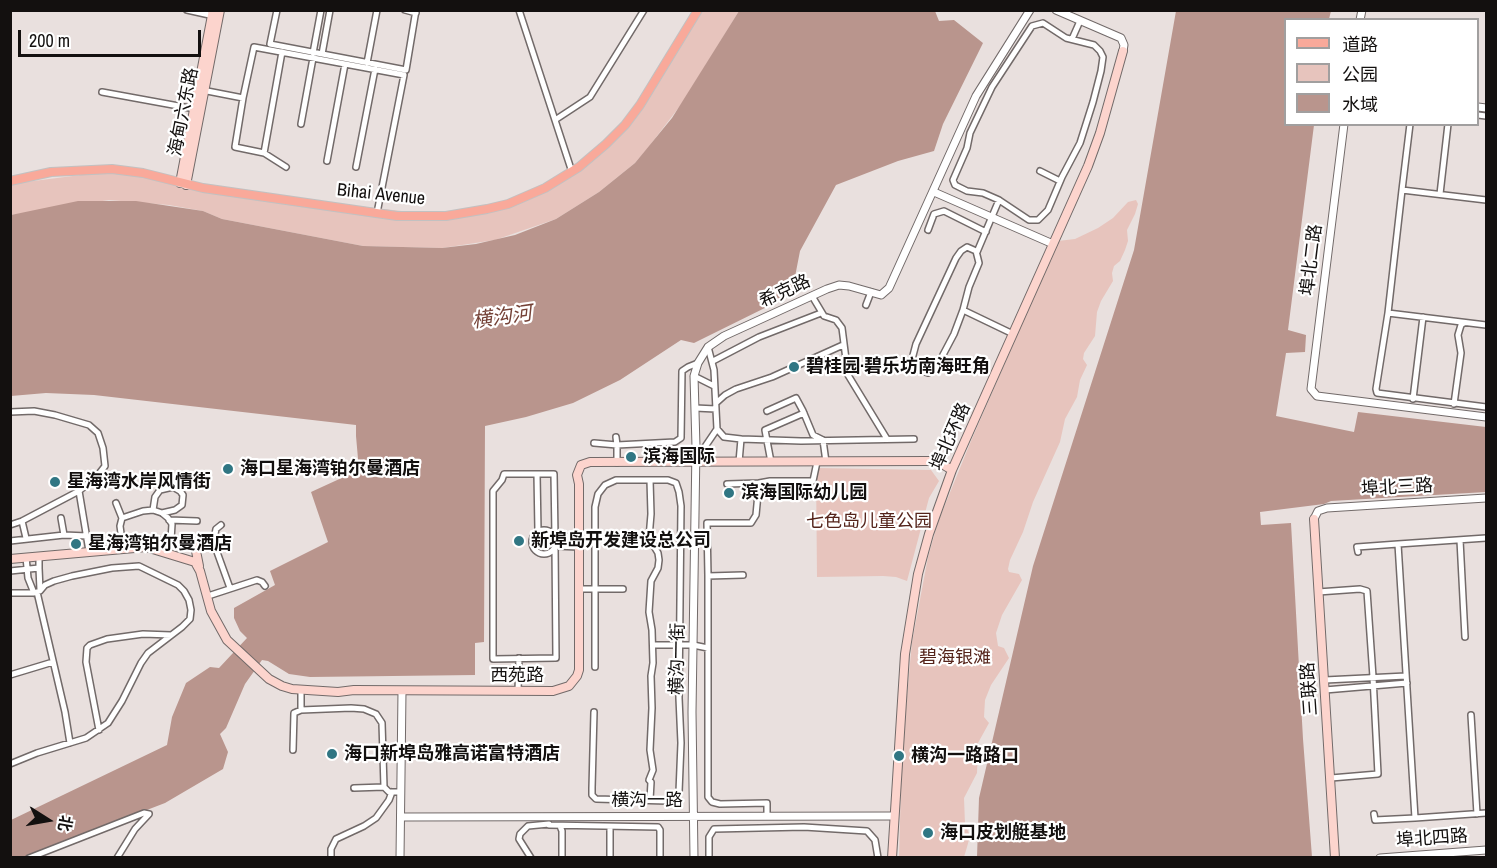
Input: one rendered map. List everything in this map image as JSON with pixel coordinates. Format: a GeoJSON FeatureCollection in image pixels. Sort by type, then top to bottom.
{"type":"FeatureCollection","features":[{"type":"Feature","properties":{"kind":"main road","name":"Bihai Avenue"},"geometry":{"type":"LineString","coordinates":[[377,212],[442,214],[476,209],[524,194],[571,169],[604,142],[631,112],[696,10]]}},
{"type":"Feature","properties":{"kind":"main road","name":"Bihai Avenue"},"geometry":{"type":"LineString","coordinates":[[10,179],[67,166],[101,164],[141,168],[183,182],[377,212],[420,217],[478,211],[520,199],[560,179],[591,158],[625,125],[647,94],[696,10]]}},
{"type":"Feature","properties":{"kind":"main road","name":"海甸六东路"},"geometry":{"type":"LineString","coordinates":[[183,182],[216,13]]}},
{"type":"Feature","properties":{"kind":"main road","name":"埠北环路"},"geometry":{"type":"LineString","coordinates":[[892,858],[893,816],[908,626],[921,565],[939,503],[952,470],[1094,150],[1123,51]]}},
{"type":"Feature","properties":{"kind":"main road","name":"西苑路"},"geometry":{"type":"LineString","coordinates":[[171,540],[190,541],[195,546],[211,611],[227,640],[258,670],[282,686],[301,690],[560,690],[568,686],[577,676],[579,662],[579,469],[581,465],[590,462],[937,461],[952,470]]}},
{"type":"Feature","properties":{"kind":"main road","name":"三联路"},"geometry":{"type":"LineString","coordinates":[[1314,519],[1335,858]]}},
{"type":"Feature","properties":{"kind":"main road"},"geometry":{"type":"LineString","coordinates":[[146,547],[157,542],[171,540]]}},
{"type":"Feature","properties":{"kind":"main road"},"geometry":{"type":"LineString","coordinates":[[10,559],[89,550],[146,547],[195,562],[200,571]]}},
{"type":"Feature","properties":{"kind":"street"},"geometry":{"type":"LineString","coordinates":[[187,10],[216,13]]}},
{"type":"Feature","properties":{"kind":"street"},"geometry":{"type":"LineString","coordinates":[[277,10],[270,44],[345,64],[405,72]]}},
{"type":"Feature","properties":{"kind":"street"},"geometry":{"type":"LineString","coordinates":[[301,124],[321,10]]}},
{"type":"Feature","properties":{"kind":"street"},"geometry":{"type":"LineString","coordinates":[[322,54],[330,10]]}},
{"type":"Feature","properties":{"kind":"street"},"geometry":{"type":"LineString","coordinates":[[367,63],[377,10]]}},
{"type":"Feature","properties":{"kind":"street"},"geometry":{"type":"LineString","coordinates":[[377,212],[416,12],[405,10]]}},
{"type":"Feature","properties":{"kind":"street"},"geometry":{"type":"LineString","coordinates":[[519,10],[571,169]]}},
{"type":"Feature","properties":{"kind":"street"},"geometry":{"type":"LineString","coordinates":[[555,120],[590,98],[644,10]]}},
{"type":"Feature","properties":{"kind":"street"},"geometry":{"type":"LineString","coordinates":[[867,305],[871,292],[881,295],[889,288],[976,96],[1030,10]]}},
{"type":"Feature","properties":{"kind":"street"},"geometry":{"type":"LineString","coordinates":[[1056,10],[1121,39],[1123,51]]}},
{"type":"Feature","properties":{"kind":"street"},"geometry":{"type":"LineString","coordinates":[[1072,39],[1080,21]]}},
{"type":"Feature","properties":{"kind":"street"},"geometry":{"type":"LineString","coordinates":[[1043,23],[1060,35],[1094,45],[1102,57],[1097,89],[1080,143],[1060,181],[1048,210],[1038,220],[1029,220],[999,200],[983,193],[967,191],[955,185],[953,180],[980,109],[992,87],[1032,26],[1043,23]]}},
{"type":"Feature","properties":{"kind":"street"},"geometry":{"type":"LineString","coordinates":[[286,167],[264,153],[235,147],[254,46],[282,52],[322,54],[405,72]]}},
{"type":"Feature","properties":{"kind":"street"},"geometry":{"type":"LineString","coordinates":[[264,153],[282,52]]}},
{"type":"Feature","properties":{"kind":"street"},"geometry":{"type":"LineString","coordinates":[[327,161],[345,64]]}},
{"type":"Feature","properties":{"kind":"street"},"geometry":{"type":"LineString","coordinates":[[356,167],[375,69]]}},
{"type":"Feature","properties":{"kind":"street"},"geometry":{"type":"LineString","coordinates":[[200,89],[243,98]]}},
{"type":"Feature","properties":{"kind":"street"},"geometry":{"type":"LineString","coordinates":[[102,92],[196,110]]}},
{"type":"Feature","properties":{"kind":"street","name":"埠北二路"},"geometry":{"type":"LineString","coordinates":[[1344,126],[1311,390],[1317,396],[1486,417]]}},
{"type":"Feature","properties":{"kind":"street"},"geometry":{"type":"LineString","coordinates":[[1410,126],[1388,313],[1376,389],[1379,395],[1486,408]]}},
{"type":"Feature","properties":{"kind":"street"},"geometry":{"type":"LineString","coordinates":[[1440,194],[1448,126]]}},
{"type":"Feature","properties":{"kind":"street"},"geometry":{"type":"LineString","coordinates":[[1040,171],[1060,181]]}},
{"type":"Feature","properties":{"kind":"street"},"geometry":{"type":"LineString","coordinates":[[1402,190],[1486,200]]}},
{"type":"Feature","properties":{"kind":"street"},"geometry":{"type":"LineString","coordinates":[[934,192],[1053,244]]}},
{"type":"Feature","properties":{"kind":"street"},"geometry":{"type":"LineString","coordinates":[[977,252],[967,247],[956,258],[915,344],[911,363],[915,369],[928,373],[935,370],[954,334],[979,263],[977,252],[990,229],[999,200]]}},
{"type":"Feature","properties":{"kind":"street"},"geometry":{"type":"LineString","coordinates":[[928,230],[934,214],[944,211],[990,229]]}},
{"type":"Feature","properties":{"kind":"street","name":"希克路"},"geometry":{"type":"LineString","coordinates":[[695,462],[694,376],[698,363],[708,347],[724,336],[839,285],[871,292]]}},
{"type":"Feature","properties":{"kind":"street"},"geometry":{"type":"LineString","coordinates":[[812,296],[821,313],[836,320],[842,328],[848,375],[887,439]]}},
{"type":"Feature","properties":{"kind":"street"},"geometry":{"type":"LineString","coordinates":[[963,310],[1013,334]]}},
{"type":"Feature","properties":{"kind":"street"},"geometry":{"type":"LineString","coordinates":[[713,361],[729,355],[759,337],[821,313]]}},
{"type":"Feature","properties":{"kind":"street"},"geometry":{"type":"LineString","coordinates":[[1388,313],[1486,325]]}},
{"type":"Feature","properties":{"kind":"street"},"geometry":{"type":"LineString","coordinates":[[1413,399],[1423,317]]}},
{"type":"Feature","properties":{"kind":"street"},"geometry":{"type":"LineString","coordinates":[[1454,404],[1461,353],[1458,335],[1461,325],[1466,322]]}},
{"type":"Feature","properties":{"kind":"street"},"geometry":{"type":"LineString","coordinates":[[750,324],[759,337]]}},
{"type":"Feature","properties":{"kind":"street"},"geometry":{"type":"LineString","coordinates":[[695,408],[716,406],[725,394],[772,377],[843,345]]}},
{"type":"Feature","properties":{"kind":"street"},"geometry":{"type":"LineString","coordinates":[[695,462],[717,429],[713,361],[708,347]]}},
{"type":"Feature","properties":{"kind":"street"},"geometry":{"type":"LineString","coordinates":[[594,443],[617,445],[675,442],[681,438],[682,371],[698,363]]}},
{"type":"Feature","properties":{"kind":"street"},"geometry":{"type":"LineString","coordinates":[[694,376],[714,386]]}},
{"type":"Feature","properties":{"kind":"street"},"geometry":{"type":"LineString","coordinates":[[767,411],[796,398],[813,435],[823,440]]}},
{"type":"Feature","properties":{"kind":"street"},"geometry":{"type":"LineString","coordinates":[[10,412],[34,411],[89,425],[98,433],[105,466],[79,491],[10,525]]}},
{"type":"Feature","properties":{"kind":"street"},"geometry":{"type":"LineString","coordinates":[[771,462],[765,430],[804,413]]}},
{"type":"Feature","properties":{"kind":"street"},"geometry":{"type":"LineString","coordinates":[[717,429],[724,437],[741,439],[914,439]]}},
{"type":"Feature","properties":{"kind":"street"},"geometry":{"type":"LineString","coordinates":[[616,437],[617,463]]}},
{"type":"Feature","properties":{"kind":"street"},"geometry":{"type":"LineString","coordinates":[[739,462],[741,439]]}},
{"type":"Feature","properties":{"kind":"street"},"geometry":{"type":"LineString","coordinates":[[727,483],[813,481],[821,462],[823,440]]}},
{"type":"Feature","properties":{"kind":"street","name":"横沟一街"},"geometry":{"type":"LineString","coordinates":[[694,858],[695,462]]}},
{"type":"Feature","properties":{"kind":"street"},"geometry":{"type":"LineString","coordinates":[[504,474],[554,474],[555,536],[556,658],[493,658],[493,491],[504,474]]}},
{"type":"Feature","properties":{"kind":"street"},"geometry":{"type":"LineString","coordinates":[[537,474],[538,531],[535,533],[533,543],[535,551],[547,553],[555,546],[579,547]]}},
{"type":"Feature","properties":{"kind":"street"},"geometry":{"type":"LineString","coordinates":[[594,712],[592,795],[601,800],[673,800],[677,797],[681,743],[679,492],[676,483],[668,480],[616,480],[605,485],[597,494],[594,507],[595,667]]}},
{"type":"Feature","properties":{"kind":"street"},"geometry":{"type":"LineString","coordinates":[[650,480],[649,538],[658,554],[658,568],[651,581],[648,612],[653,645],[650,739],[653,770],[649,780],[651,782],[650,800]]}},
{"type":"Feature","properties":{"kind":"street"},"geometry":{"type":"LineString","coordinates":[[759,483],[756,515],[751,523],[707,523],[708,797],[712,802],[720,804],[767,803],[767,816]]}},
{"type":"Feature","properties":{"kind":"street"},"geometry":{"type":"LineString","coordinates":[[153,510],[155,497],[160,490],[173,487],[180,491],[183,495],[182,505],[175,510],[162,513]]}},
{"type":"Feature","properties":{"kind":"street"},"geometry":{"type":"LineString","coordinates":[[79,491],[89,550]]}},
{"type":"Feature","properties":{"kind":"street","name":"埠北三路"},"geometry":{"type":"LineString","coordinates":[[1314,519],[1318,511],[1327,508],[1486,498]]}},
{"type":"Feature","properties":{"kind":"street"},"geometry":{"type":"LineString","coordinates":[[116,503],[122,518],[120,526],[123,548]]}},
{"type":"Feature","properties":{"kind":"street"},"geometry":{"type":"LineString","coordinates":[[122,518],[153,510],[162,513],[169,520],[173,530],[171,540]]}},
{"type":"Feature","properties":{"kind":"street"},"geometry":{"type":"LineString","coordinates":[[61,518],[64,535]]}},
{"type":"Feature","properties":{"kind":"street"},"geometry":{"type":"LineString","coordinates":[[169,520],[197,521]]}},
{"type":"Feature","properties":{"kind":"street"},"geometry":{"type":"LineString","coordinates":[[22,521],[26,538]]}},
{"type":"Feature","properties":{"kind":"street"},"geometry":{"type":"LineString","coordinates":[[221,525],[215,534],[217,552],[230,588]]}},
{"type":"Feature","properties":{"kind":"street"},"geometry":{"type":"LineString","coordinates":[[538,531],[548,531],[555,536],[579,537]]}},
{"type":"Feature","properties":{"kind":"street"},"geometry":{"type":"LineString","coordinates":[[10,541],[64,535],[87,536]]}},
{"type":"Feature","properties":{"kind":"street"},"geometry":{"type":"LineString","coordinates":[[1358,552],[1357,547],[1486,538]]}},
{"type":"Feature","properties":{"kind":"street"},"geometry":{"type":"LineString","coordinates":[[1460,540],[1465,637]]}},
{"type":"Feature","properties":{"kind":"street"},"geometry":{"type":"LineString","coordinates":[[1398,544],[1415,818]]}},
{"type":"Feature","properties":{"kind":"street"},"geometry":{"type":"LineString","coordinates":[[39,556],[41,580],[37,592],[70,743]]}},
{"type":"Feature","properties":{"kind":"street"},"geometry":{"type":"LineString","coordinates":[[26,557],[29,584],[37,592]]}},
{"type":"Feature","properties":{"kind":"street"},"geometry":{"type":"LineString","coordinates":[[10,593],[37,592],[54,580],[112,568],[139,566],[178,585],[184,591],[189,600],[190,620],[148,653],[123,701],[108,723],[86,738],[10,764]]}},
{"type":"Feature","properties":{"kind":"street"},"geometry":{"type":"LineString","coordinates":[[10,571],[39,568]]}},
{"type":"Feature","properties":{"kind":"street"},"geometry":{"type":"LineString","coordinates":[[708,576],[743,575]]}},
{"type":"Feature","properties":{"kind":"street"},"geometry":{"type":"LineString","coordinates":[[208,596],[257,580],[265,586]]}},
{"type":"Feature","properties":{"kind":"street"},"geometry":{"type":"LineString","coordinates":[[579,589],[623,589]]}},
{"type":"Feature","properties":{"kind":"street"},"geometry":{"type":"LineString","coordinates":[[1318,592],[1360,589],[1367,591],[1378,774],[1331,777]]}},
{"type":"Feature","properties":{"kind":"street"},"geometry":{"type":"LineString","coordinates":[[99,730],[86,662],[87,648],[107,639],[143,634],[171,635]]}},
{"type":"Feature","properties":{"kind":"street"},"geometry":{"type":"LineString","coordinates":[[653,645],[693,645],[708,648]]}},
{"type":"Feature","properties":{"kind":"street"},"geometry":{"type":"LineString","coordinates":[[519,658],[519,691]]}},
{"type":"Feature","properties":{"kind":"street"},"geometry":{"type":"LineString","coordinates":[[10,675],[53,662]]}},
{"type":"Feature","properties":{"kind":"street"},"geometry":{"type":"LineString","coordinates":[[1325,680],[1373,677],[1407,680]]}},
{"type":"Feature","properties":{"kind":"street"},"geometry":{"type":"LineString","coordinates":[[1325,690],[1373,686],[1407,680]]}},
{"type":"Feature","properties":{"kind":"street"},"geometry":{"type":"LineString","coordinates":[[301,690],[301,710]]}},
{"type":"Feature","properties":{"kind":"street"},"geometry":{"type":"LineString","coordinates":[[400,855],[402,691]]}},
{"type":"Feature","properties":{"kind":"street"},"geometry":{"type":"LineString","coordinates":[[293,750],[294,713],[301,710],[364,709],[376,714],[382,723],[384,787],[386,791],[401,792]]}},
{"type":"Feature","properties":{"kind":"street"},"geometry":{"type":"LineString","coordinates":[[1471,715],[1477,814]]}},
{"type":"Feature","properties":{"kind":"street"},"geometry":{"type":"LineString","coordinates":[[354,788],[384,787]]}},
{"type":"Feature","properties":{"kind":"street"},"geometry":{"type":"LineString","coordinates":[[331,858],[336,839],[376,818],[390,800],[392,792]]}},
{"type":"Feature","properties":{"kind":"street"},"geometry":{"type":"LineString","coordinates":[[29,858],[144,813],[149,814],[135,829],[117,858]]}},
{"type":"Feature","properties":{"kind":"street"},"geometry":{"type":"LineString","coordinates":[[1374,814],[1375,820],[1486,813]]}},
{"type":"Feature","properties":{"kind":"street"},"geometry":{"type":"LineString","coordinates":[[548,816],[549,825]]}},
{"type":"Feature","properties":{"kind":"street"},"geometry":{"type":"LineString","coordinates":[[751,816],[751,827]]}},
{"type":"Feature","properties":{"kind":"street","name":"横沟一路"},"geometry":{"type":"LineString","coordinates":[[401,817],[893,816]]}},
{"type":"Feature","properties":{"kind":"street"},"geometry":{"type":"LineString","coordinates":[[531,858],[519,839],[520,834],[528,826],[549,825],[658,827],[660,830],[660,858]]}},
{"type":"Feature","properties":{"kind":"street"},"geometry":{"type":"LineString","coordinates":[[560,826],[562,858]]}},
{"type":"Feature","properties":{"kind":"street"},"geometry":{"type":"LineString","coordinates":[[610,827],[610,858]]}},
{"type":"Feature","properties":{"kind":"street"},"geometry":{"type":"LineString","coordinates":[[709,858],[710,837],[714,829],[751,827],[825,827],[867,831],[875,840],[878,858]]}},
{"type":"Feature","properties":{"kind":"street","name":"埠北四路"},"geometry":{"type":"LineString","coordinates":[[1380,858],[1486,850]]}},
{"type":"Feature","properties":{"kind":"green space"},"geometry":{"type":"Polygon","coordinates":[[[698,11],[739,11],[683,102],[635,163],[599,192],[556,219],[495,240],[442,248],[363,246],[222,219],[203,211],[169,205],[109,200],[11,215],[10,184],[120,170],[216,190],[446,216],[508,204],[587,161],[642,103],[698,11]]]}},
{"type":"Feature","properties":{"kind":"green space","name":"碧海银滩"},"geometry":{"type":"Polygon","coordinates":[[[1136,200],[1138,204],[1127,230],[1128,241],[1125,250],[1120,261],[1114,266],[1113,281],[1097,312],[1095,336],[1084,353],[1083,359],[1087,365],[1080,380],[1077,397],[1065,419],[1060,442],[1010,560],[1009,572],[1019,574],[1022,580],[1002,615],[996,633],[998,646],[1004,648],[1009,658],[991,685],[985,700],[984,717],[989,723],[978,743],[977,773],[964,798],[965,824],[970,836],[964,857],[899,858],[902,750],[912,642],[928,557],[938,522],[1058,241],[1075,239],[1098,228],[1113,218],[1128,202],[1136,200]]]}},
{"type":"Feature","properties":{"kind":"green space","name":"七色岛儿童公园"},"geometry":{"type":"Polygon","coordinates":[[[816,468],[931,470],[939,481],[929,498],[907,581],[883,576],[817,577],[816,468]]]}},
{"type":"Feature","properties":{"kind":"water","name":"横沟河"},"geometry":{"type":"Polygon","coordinates":[[[739,11],[935,11],[939,21],[954,20],[983,43],[943,124],[934,151],[898,161],[836,185],[800,251],[793,287],[783,299],[694,343],[681,340],[620,380],[573,403],[485,426],[484,642],[475,643],[475,675],[310,677],[289,674],[268,661],[262,660],[245,684],[226,728],[220,734],[228,752],[223,769],[165,803],[22,858],[11,857],[11,820],[167,745],[172,717],[186,683],[210,667],[219,668],[247,638],[240,631],[234,618],[234,608],[275,585],[270,571],[328,542],[311,492],[359,470],[356,425],[94,395],[46,393],[11,396],[11,215],[78,201],[136,201],[203,211],[222,219],[363,246],[442,248],[476,244],[515,235],[556,219],[599,192],[635,163],[672,118],[739,11]]]}},
{"type":"Feature","properties":{"kind":"water"},"geometry":{"type":"Polygon","coordinates":[[[1176,11],[1331,11],[1329,18],[1284,18],[1284,126],[1314,126],[1288,330],[1306,335],[1305,352],[1286,353],[1276,416],[1354,432],[1358,412],[1486,427],[1486,492],[1331,501],[1324,504],[1260,512],[1261,525],[1291,523],[1312,857],[977,857],[979,798],[1033,566],[1134,250],[1176,11]]]}},
{"type":"Feature","properties":{"kind":"place","name":"碧桂园·碧乐坊南海旺角"},"geometry":{"type":"Point","coordinates":[794,367]}},
{"type":"Feature","properties":{"kind":"place","name":"滨海国际"},"geometry":{"type":"Point","coordinates":[631,457]}},
{"type":"Feature","properties":{"kind":"place","name":"海口星海湾铂尔曼酒店"},"geometry":{"type":"Point","coordinates":[228,469]}},
{"type":"Feature","properties":{"kind":"place","name":"星海湾水岸风情街"},"geometry":{"type":"Point","coordinates":[55,482]}},
{"type":"Feature","properties":{"kind":"place","name":"滨海国际幼儿园"},"geometry":{"type":"Point","coordinates":[729,493]}},
{"type":"Feature","properties":{"kind":"place","name":"新埠岛开发建设总公司"},"geometry":{"type":"Point","coordinates":[519,541]}},
{"type":"Feature","properties":{"kind":"place","name":"星海湾铂尔曼酒店"},"geometry":{"type":"Point","coordinates":[76,544]}},
{"type":"Feature","properties":{"kind":"place","name":"海口新埠岛雅高诺富特酒店"},"geometry":{"type":"Point","coordinates":[332,754]}},
{"type":"Feature","properties":{"kind":"place","name":"横沟一路路口"},"geometry":{"type":"Point","coordinates":[899,756]}},
{"type":"Feature","properties":{"kind":"place","name":"海口皮划艇基地"},"geometry":{"type":"Point","coordinates":[928,833]}}]}
